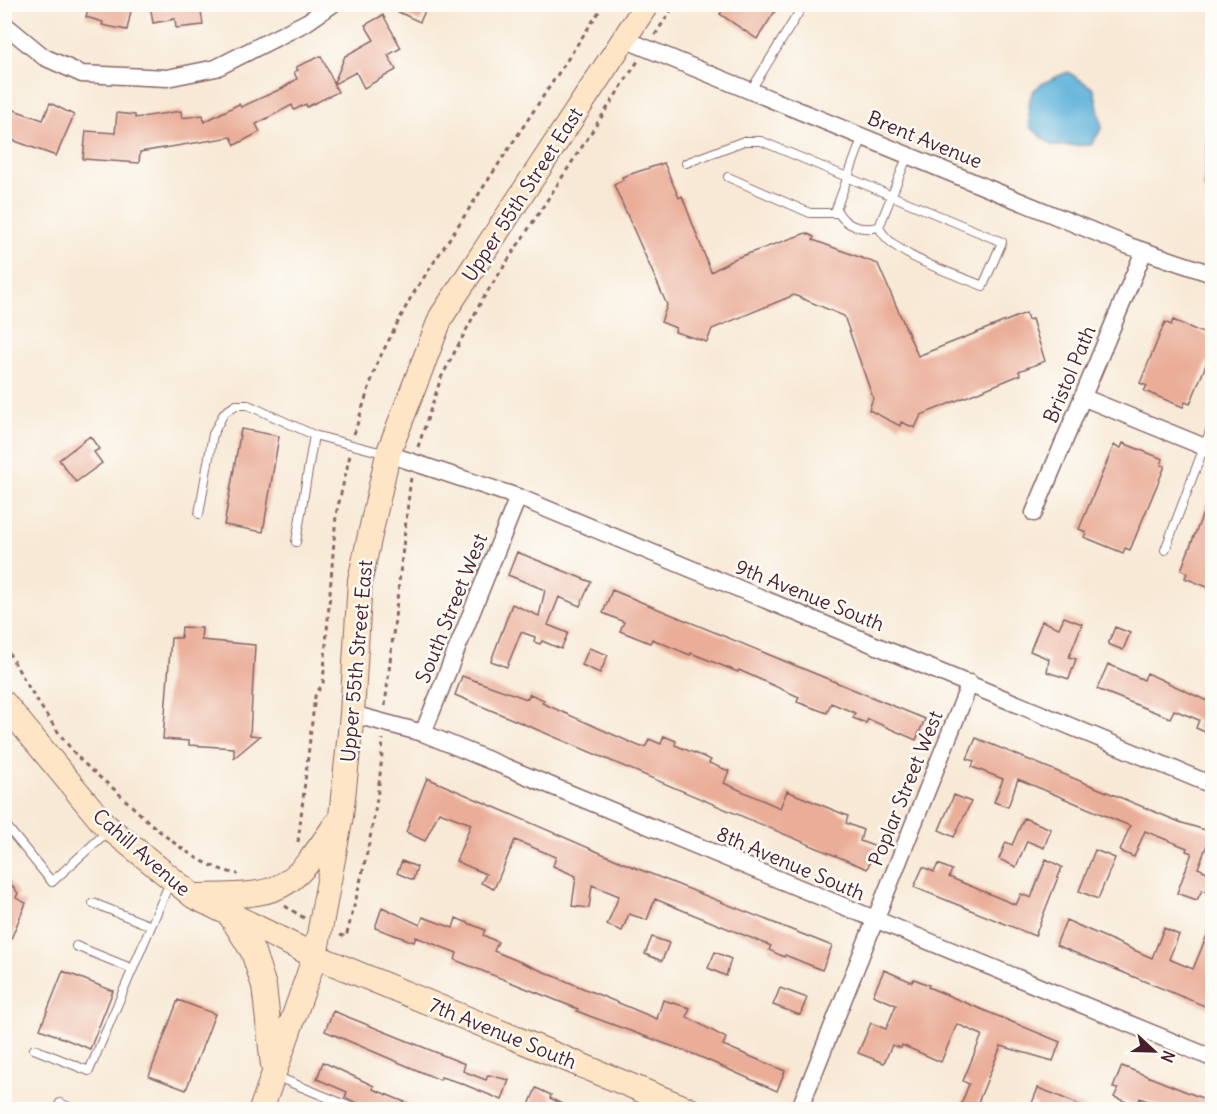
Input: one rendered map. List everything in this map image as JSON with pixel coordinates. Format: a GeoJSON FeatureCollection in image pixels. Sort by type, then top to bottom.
{"type":"FeatureCollection","features":[{"type":"Feature","properties":{"kind":"street"},"geometry":{"type":"LineString","coordinates":[[4,24],[44,57],[82,74],[167,78],[216,68],[307,22],[333,4]]}},
{"type":"Feature","properties":{"kind":"street","name":"Upper 55th Street East"},"geometry":{"type":"LineString","coordinates":[[261,1110],[315,956],[321,926],[341,816],[352,714],[360,580],[388,454],[441,317],[647,4]]}},
{"type":"Feature","properties":{"kind":"street","name":"Brent Avenue"},"geometry":{"type":"LineString","coordinates":[[624,39],[1144,251],[1212,274]]}},
{"type":"Feature","properties":{"kind":"street","name":"Bristol Path"},"geometry":{"type":"LineString","coordinates":[[1034,513],[1144,251]]}},
{"type":"Feature","properties":{"kind":"street"},"geometry":{"type":"LineString","coordinates":[[1082,397],[1208,448]]}},
{"type":"Feature","properties":{"kind":"street","name":"9th Avenue South"},"geometry":{"type":"LineString","coordinates":[[388,454],[518,497],[1212,785]]}},
{"type":"Feature","properties":{"kind":"street","name":"South Street West"},"geometry":{"type":"LineString","coordinates":[[423,733],[518,497]]}},
{"type":"Feature","properties":{"kind":"street","name":"Poplar Street West"},"geometry":{"type":"LineString","coordinates":[[799,1110],[970,683]]}},
{"type":"Feature","properties":{"kind":"street","name":"Cahill Avenue"},"geometry":{"type":"LineString","coordinates":[[4,703],[110,829],[171,879],[193,896],[315,956]]}},
{"type":"Feature","properties":{"kind":"street","name":"8th Avenue South"},"geometry":{"type":"LineString","coordinates":[[352,714],[423,733],[874,921],[1212,1058]]}},
{"type":"Feature","properties":{"kind":"street"},"geometry":{"type":"LineString","coordinates":[[193,896],[257,895],[289,884],[311,861],[341,816]]}},
{"type":"Feature","properties":{"kind":"street"},"geometry":{"type":"LineString","coordinates":[[230,915],[253,952],[264,986],[273,1076]]}},
{"type":"Feature","properties":{"kind":"street","name":"7th Avenue South"},"geometry":{"type":"LineString","coordinates":[[315,956],[690,1110]]}},
{"type":"Feature","properties":{"kind":"lane"},"geometry":{"type":"LineString","coordinates":[[752,90],[804,4]]}},
{"type":"Feature","properties":{"kind":"lane"},"geometry":{"type":"LineString","coordinates":[[863,136],[836,209],[854,228],[867,229],[879,226]]}},
{"type":"Feature","properties":{"kind":"lane"},"geometry":{"type":"LineString","coordinates":[[686,163],[744,141],[761,141],[848,177],[891,195],[1002,242],[983,286],[898,249],[884,238],[879,226],[891,195],[908,155]]}},
{"type":"Feature","properties":{"kind":"lane"},"geometry":{"type":"LineString","coordinates":[[728,177],[810,213],[838,213]]}},
{"type":"Feature","properties":{"kind":"lane"},"geometry":{"type":"LineString","coordinates":[[199,514],[213,434],[224,413],[236,405],[248,405],[314,435],[388,454]]}},
{"type":"Feature","properties":{"kind":"lane"},"geometry":{"type":"LineString","coordinates":[[1165,550],[1208,448],[1212,426]]}},
{"type":"Feature","properties":{"kind":"lane"},"geometry":{"type":"LineString","coordinates":[[296,542],[314,435]]}},
{"type":"Feature","properties":{"kind":"lane"},"geometry":{"type":"LineString","coordinates":[[4,823],[52,882],[110,829]]}},
{"type":"Feature","properties":{"kind":"lane"},"geometry":{"type":"LineString","coordinates":[[34,1050],[88,1071],[171,879]]}},
{"type":"Feature","properties":{"kind":"lane"},"geometry":{"type":"LineString","coordinates":[[93,903],[151,926]]}},
{"type":"Feature","properties":{"kind":"lane"},"geometry":{"type":"LineString","coordinates":[[76,946],[133,969]]}},
{"type":"Feature","properties":{"kind":"lane"},"geometry":{"type":"LineString","coordinates":[[273,1076],[358,1110]]}},
{"type":"Feature","properties":{"kind":"lane"},"geometry":{"type":"LineString","coordinates":[[57,1110],[60,1103],[76,1110]]}},
{"type":"Feature","properties":{"kind":"path"},"geometry":{"type":"LineString","coordinates":[[293,850],[298,840],[315,696],[323,683],[336,515],[357,421],[377,363],[411,297],[604,4]]}},
{"type":"Feature","properties":{"kind":"path"},"geometry":{"type":"LineString","coordinates":[[286,908],[346,938],[372,837],[381,782],[384,722],[412,463],[441,378],[482,300],[603,119],[675,4]]}},
{"type":"Feature","properties":{"kind":"path"},"geometry":{"type":"LineString","coordinates":[[4,645],[30,689],[78,756],[150,822],[190,853],[222,871],[240,874]]}},
{"type":"Feature","properties":{"kind":"water"},"geometry":{"type":"Polygon","coordinates":[[[1068,72],[1094,89],[1102,128],[1091,145],[1053,146],[1030,127],[1029,104],[1034,90],[1047,81],[1068,72]]]}},
{"type":"Feature","properties":{"kind":"water"},"geometry":{"type":"Polygon","coordinates":[[[1212,119],[1212,202],[1204,186],[1210,120],[1212,119]]]}},
{"type":"Feature","properties":{"kind":"building"},"geometry":{"type":"Polygon","coordinates":[[[89,4],[117,4],[116,7],[131,11],[127,30],[102,25],[103,22],[86,17],[89,4]]]}},
{"type":"Feature","properties":{"kind":"building"},"geometry":{"type":"Polygon","coordinates":[[[150,4],[200,4],[203,25],[176,28],[175,19],[153,23],[150,4]]]}},
{"type":"Feature","properties":{"kind":"building"},"geometry":{"type":"Polygon","coordinates":[[[381,4],[428,4],[420,22],[381,4]]]}},
{"type":"Feature","properties":{"kind":"building"},"geometry":{"type":"Polygon","coordinates":[[[726,4],[780,4],[757,39],[720,14],[726,4]]]}},
{"type":"Feature","properties":{"kind":"building"},"geometry":{"type":"Polygon","coordinates":[[[383,15],[401,48],[388,55],[396,70],[364,88],[356,72],[334,84],[338,92],[307,107],[306,104],[294,110],[292,105],[256,124],[260,132],[235,145],[231,137],[140,152],[139,163],[83,159],[86,131],[115,133],[117,113],[135,115],[135,118],[181,111],[182,118],[203,115],[204,122],[239,104],[241,107],[283,88],[297,79],[294,72],[298,70],[296,67],[321,56],[334,83],[345,56],[374,40],[365,25],[383,15]]]}},
{"type":"Feature","properties":{"kind":"building"},"geometry":{"type":"Polygon","coordinates":[[[50,103],[74,115],[56,156],[4,137],[14,110],[43,120],[50,103]]]}},
{"type":"Feature","properties":{"kind":"building"},"geometry":{"type":"Polygon","coordinates":[[[664,163],[679,198],[682,196],[711,272],[736,258],[806,233],[814,237],[813,240],[878,264],[918,356],[1026,313],[1028,320],[1032,319],[1045,361],[1019,371],[1020,375],[921,415],[915,428],[901,422],[900,426],[869,410],[873,398],[844,316],[794,295],[712,329],[707,342],[675,332],[676,328],[661,322],[667,305],[614,185],[623,180],[622,177],[664,163]]]}},
{"type":"Feature","properties":{"kind":"building"},"geometry":{"type":"Polygon","coordinates":[[[1173,320],[1212,337],[1212,350],[1190,404],[1185,402],[1183,407],[1144,391],[1147,386],[1140,383],[1165,322],[1171,325],[1173,320]]]}},
{"type":"Feature","properties":{"kind":"building"},"geometry":{"type":"Polygon","coordinates":[[[241,429],[279,436],[263,532],[224,525],[241,429]]]}},
{"type":"Feature","properties":{"kind":"building"},"geometry":{"type":"Polygon","coordinates":[[[90,436],[99,449],[94,452],[102,463],[76,482],[59,460],[90,436]]]}},
{"type":"Feature","properties":{"kind":"building"},"geometry":{"type":"Polygon","coordinates":[[[1123,443],[1163,459],[1161,465],[1165,466],[1130,550],[1125,548],[1123,553],[1084,537],[1086,532],[1079,529],[1114,445],[1121,448],[1123,443]]]}},
{"type":"Feature","properties":{"kind":"building"},"geometry":{"type":"Polygon","coordinates":[[[1212,490],[1212,589],[1185,578],[1187,573],[1181,570],[1212,490]]]}},
{"type":"Feature","properties":{"kind":"building"},"geometry":{"type":"Polygon","coordinates":[[[517,552],[591,582],[580,606],[559,597],[548,625],[568,633],[561,649],[542,641],[540,644],[534,642],[535,637],[521,632],[507,667],[491,661],[512,604],[539,616],[545,590],[508,575],[517,552]]]}},
{"type":"Feature","properties":{"kind":"building"},"geometry":{"type":"Polygon","coordinates":[[[612,590],[925,719],[916,740],[868,719],[866,723],[853,718],[855,713],[831,703],[827,713],[797,702],[799,697],[739,670],[738,672],[691,653],[690,655],[652,639],[650,643],[620,631],[624,622],[603,613],[612,590]]]}},
{"type":"Feature","properties":{"kind":"building"},"geometry":{"type":"Polygon","coordinates":[[[1064,617],[1082,624],[1069,657],[1076,659],[1069,679],[1047,672],[1049,659],[1030,651],[1042,621],[1059,628],[1064,617]]]}},
{"type":"Feature","properties":{"kind":"building"},"geometry":{"type":"Polygon","coordinates":[[[182,627],[202,628],[201,640],[255,645],[250,735],[260,736],[234,758],[234,748],[189,745],[189,741],[163,739],[171,638],[181,638],[182,627]]]}},
{"type":"Feature","properties":{"kind":"building"},"geometry":{"type":"Polygon","coordinates":[[[1115,627],[1130,633],[1123,650],[1108,644],[1115,627]]]}},
{"type":"Feature","properties":{"kind":"building"},"geometry":{"type":"Polygon","coordinates":[[[589,648],[608,655],[600,673],[582,665],[589,648]]]}},
{"type":"Feature","properties":{"kind":"building"},"geometry":{"type":"Polygon","coordinates":[[[1108,664],[1144,680],[1147,673],[1207,701],[1212,688],[1212,735],[1196,728],[1199,720],[1174,710],[1170,718],[1097,689],[1108,664]]]}},
{"type":"Feature","properties":{"kind":"building"},"geometry":{"type":"Polygon","coordinates":[[[462,676],[527,699],[530,694],[544,700],[542,703],[641,747],[646,746],[649,739],[661,744],[664,736],[676,741],[675,745],[711,760],[709,763],[729,771],[724,783],[780,808],[787,791],[848,816],[846,823],[863,830],[860,841],[876,847],[867,869],[455,695],[462,676]]]}},
{"type":"Feature","properties":{"kind":"building"},"geometry":{"type":"Polygon","coordinates":[[[976,738],[1182,823],[1212,832],[1198,868],[1212,874],[1212,894],[1202,890],[1197,900],[1177,893],[1192,853],[1186,851],[1187,848],[1145,831],[1134,857],[1120,851],[1130,826],[1018,779],[1008,807],[994,802],[1003,779],[972,767],[974,761],[967,759],[976,738]]]}},
{"type":"Feature","properties":{"kind":"building"},"geometry":{"type":"Polygon","coordinates":[[[427,778],[626,864],[832,946],[822,970],[785,955],[784,957],[769,950],[771,946],[655,899],[647,920],[629,914],[622,931],[607,925],[619,896],[592,885],[589,908],[572,906],[576,876],[553,866],[556,857],[515,840],[494,889],[481,883],[486,874],[456,861],[471,824],[439,812],[425,841],[406,832],[427,778]]]}},
{"type":"Feature","properties":{"kind":"building"},"geometry":{"type":"Polygon","coordinates":[[[954,795],[971,802],[954,837],[939,830],[954,795]]]}},
{"type":"Feature","properties":{"kind":"building"},"geometry":{"type":"Polygon","coordinates":[[[1024,818],[1051,829],[1044,848],[1027,841],[1016,867],[999,859],[1006,842],[1012,845],[1024,818]]]}},
{"type":"Feature","properties":{"kind":"building"},"geometry":{"type":"Polygon","coordinates":[[[1095,850],[1115,858],[1098,899],[1079,891],[1095,850]]]}},
{"type":"Feature","properties":{"kind":"building"},"geometry":{"type":"Polygon","coordinates":[[[1046,859],[1062,867],[1035,936],[914,887],[923,867],[934,872],[938,864],[952,870],[949,877],[1016,905],[1021,894],[1031,898],[1046,859]]]}},
{"type":"Feature","properties":{"kind":"building"},"geometry":{"type":"Polygon","coordinates":[[[402,861],[417,867],[413,880],[397,873],[402,861]]]}},
{"type":"Feature","properties":{"kind":"building"},"geometry":{"type":"Polygon","coordinates":[[[4,875],[18,893],[16,898],[26,903],[5,953],[4,875]]]}},
{"type":"Feature","properties":{"kind":"building"},"geometry":{"type":"Polygon","coordinates":[[[382,907],[420,925],[423,917],[453,928],[456,918],[485,930],[483,935],[498,942],[494,951],[657,1019],[663,1000],[690,1008],[687,1017],[726,1038],[723,1045],[785,1071],[777,1091],[696,1055],[592,1017],[577,1011],[578,1009],[455,960],[457,953],[416,937],[414,942],[375,928],[382,907]]]}},
{"type":"Feature","properties":{"kind":"building"},"geometry":{"type":"Polygon","coordinates":[[[1066,920],[1152,958],[1164,928],[1179,935],[1169,959],[1193,969],[1212,923],[1212,1009],[1056,945],[1066,920]]]}},
{"type":"Feature","properties":{"kind":"building"},"geometry":{"type":"Polygon","coordinates":[[[652,937],[669,943],[662,961],[645,954],[652,937]]]}},
{"type":"Feature","properties":{"kind":"building"},"geometry":{"type":"Polygon","coordinates":[[[715,952],[731,959],[726,976],[708,968],[715,952]]]}},
{"type":"Feature","properties":{"kind":"building"},"geometry":{"type":"Polygon","coordinates":[[[884,970],[912,982],[914,979],[929,985],[928,987],[1060,1042],[1053,1061],[1001,1046],[975,1110],[959,1110],[969,1084],[963,1081],[982,1035],[957,1024],[941,1062],[902,1045],[901,1048],[892,1045],[884,1063],[858,1053],[871,1023],[886,1029],[896,1005],[873,995],[884,970]]]}},
{"type":"Feature","properties":{"kind":"building"},"geometry":{"type":"Polygon","coordinates":[[[63,971],[113,991],[90,1049],[40,1029],[63,971]]]}},
{"type":"Feature","properties":{"kind":"building"},"geometry":{"type":"Polygon","coordinates":[[[780,988],[807,998],[800,1015],[773,1005],[780,988]]]}},
{"type":"Feature","properties":{"kind":"building"},"geometry":{"type":"Polygon","coordinates":[[[178,1000],[215,1014],[186,1090],[149,1076],[178,1000]]]}},
{"type":"Feature","properties":{"kind":"building"},"geometry":{"type":"Polygon","coordinates":[[[333,1011],[465,1064],[463,1071],[486,1080],[488,1075],[509,1080],[502,1100],[458,1082],[441,1077],[440,1080],[325,1031],[333,1011]]]}},
{"type":"Feature","properties":{"kind":"building"},"geometry":{"type":"Polygon","coordinates":[[[323,1062],[374,1086],[373,1089],[424,1110],[364,1110],[361,1104],[345,1098],[347,1092],[317,1079],[323,1062]]]}},
{"type":"Feature","properties":{"kind":"building"},"geometry":{"type":"Polygon","coordinates":[[[1122,1066],[1212,1102],[1212,1110],[1168,1110],[1140,1098],[1137,1106],[1114,1097],[1118,1089],[1113,1088],[1122,1066]]]}},
{"type":"Feature","properties":{"kind":"building"},"geometry":{"type":"Polygon","coordinates":[[[536,1088],[551,1095],[550,1098],[574,1110],[527,1110],[536,1088]]]}},
{"type":"Feature","properties":{"kind":"building"},"geometry":{"type":"Polygon","coordinates":[[[1038,1088],[1091,1110],[1035,1110],[1037,1105],[1032,1103],[1038,1088]]]}}]}
